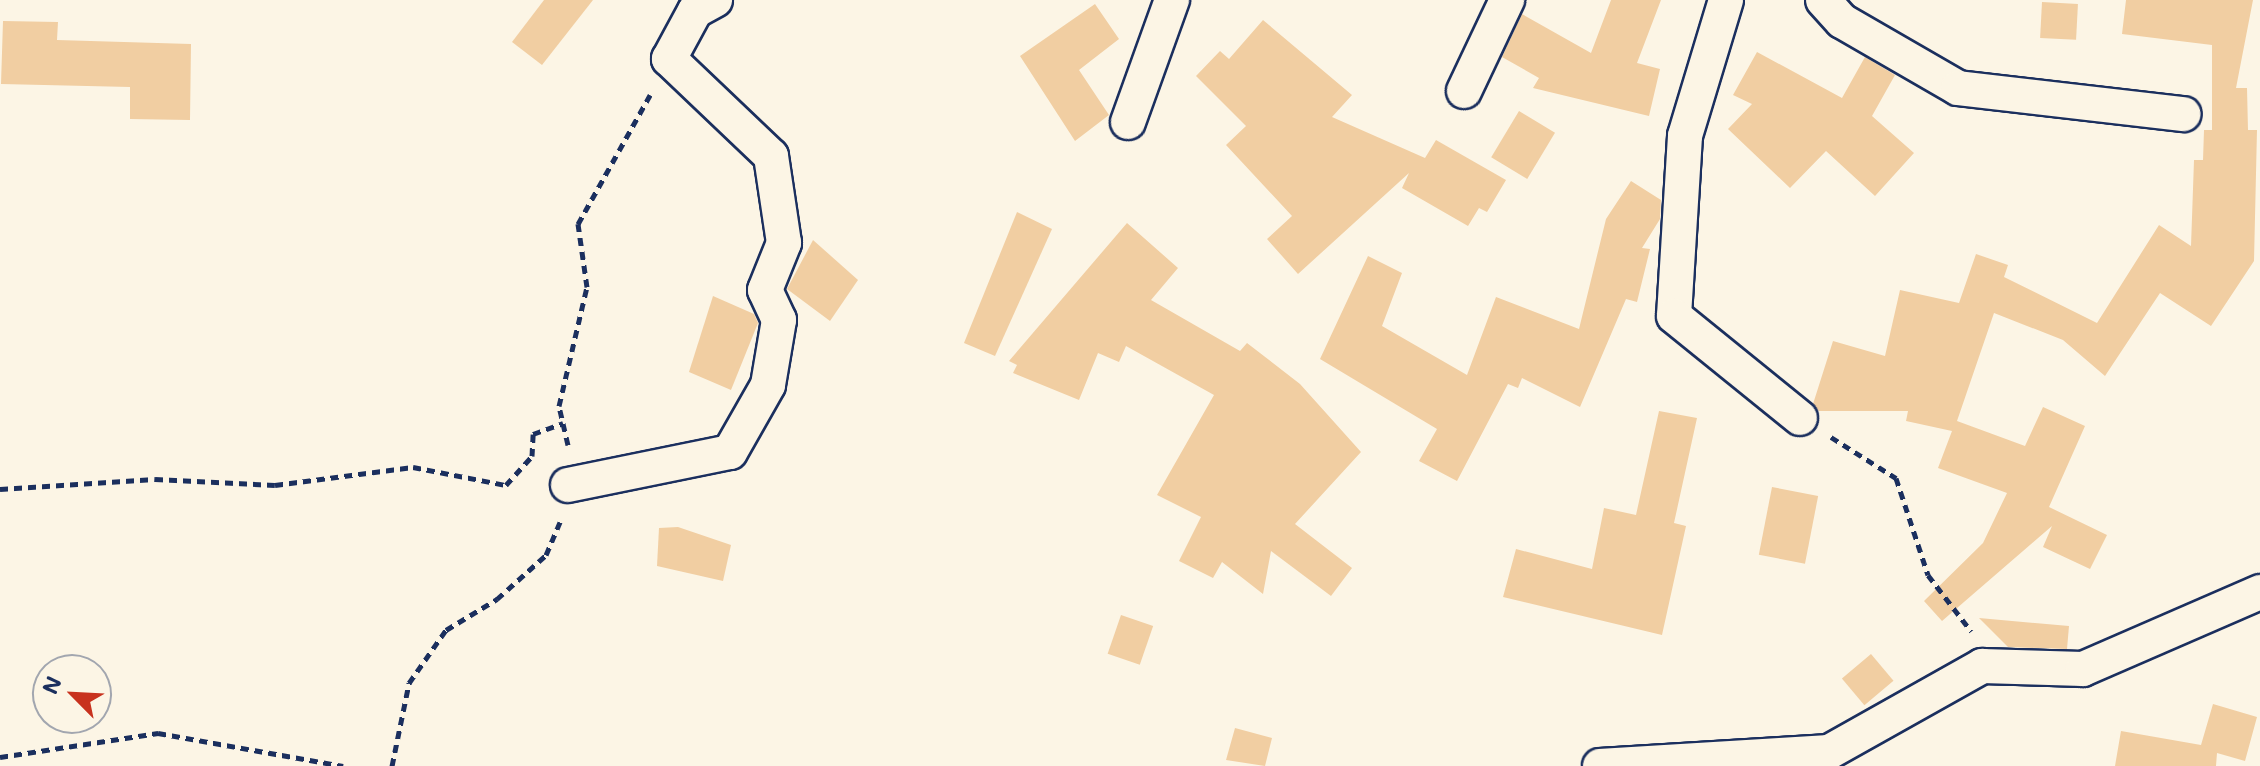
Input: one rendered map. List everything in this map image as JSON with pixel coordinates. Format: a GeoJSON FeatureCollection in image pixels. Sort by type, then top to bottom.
{"type":"FeatureCollection","features":[{"type":"Feature","properties":{"kind":"street"},"geometry":{"type":"LineString","coordinates":[[568,485],[730,452],[768,385],[779,320],[765,290],[784,243],[771,156],[669,59],[695,11],[715,0]]}},
{"type":"Feature","properties":{"kind":"street"},"geometry":{"type":"LineString","coordinates":[[1128,122],[1172,0]]}},
{"type":"Feature","properties":{"kind":"street"},"geometry":{"type":"LineString","coordinates":[[1464,91],[1507,0]]}},
{"type":"Feature","properties":{"kind":"street"},"geometry":{"type":"LineString","coordinates":[[1726,0],[1685,136],[1674,316],[1800,418]]}},
{"type":"Feature","properties":{"kind":"street"},"geometry":{"type":"LineString","coordinates":[[1823,0],[1842,21],[1958,88],[2184,114]]}},
{"type":"Feature","properties":{"kind":"street"},"geometry":{"type":"LineString","coordinates":[[1600,766],[1829,752],[1982,666],[2083,669],[2260,592]]}},
{"type":"Feature","properties":{"kind":"path"},"geometry":{"type":"LineString","coordinates":[[392,766],[409,683],[446,630],[497,599],[546,555],[572,465],[559,406],[587,287],[578,224],[669,59]]}},
{"type":"Feature","properties":{"kind":"path"},"geometry":{"type":"LineString","coordinates":[[1800,418],[1896,478],[1928,575],[1967,619],[1982,666]]}},
{"type":"Feature","properties":{"kind":"path"},"geometry":{"type":"LineString","coordinates":[[0,489],[155,479],[275,485],[413,467],[506,485],[532,456],[533,434],[563,423]]}},
{"type":"Feature","properties":{"kind":"path"},"geometry":{"type":"LineString","coordinates":[[0,757],[158,733],[343,766]]}},
{"type":"Feature","properties":{"kind":"building"},"geometry":{"type":"Polygon","coordinates":[[[544,0],[593,0],[542,65],[512,42],[544,0]]]}},
{"type":"Feature","properties":{"kind":"building"},"geometry":{"type":"Polygon","coordinates":[[[1611,0],[1661,0],[1637,63],[1660,69],[1649,116],[1533,88],[1539,78],[1502,57],[1522,14],[1591,53],[1611,0]]]}},
{"type":"Feature","properties":{"kind":"building"},"geometry":{"type":"Polygon","coordinates":[[[2126,0],[2253,0],[2236,88],[2247,88],[2248,130],[2257,130],[2254,261],[2211,326],[2160,293],[2105,376],[2063,340],[1994,313],[1957,421],[2025,446],[2043,407],[2085,426],[2049,507],[2107,535],[2090,569],[2043,547],[2052,526],[1942,621],[1924,601],[1983,543],[2007,493],[1938,468],[1952,431],[1906,421],[1908,411],[1819,411],[1813,404],[1833,341],[1885,356],[1900,290],[1959,303],[1976,254],[2008,265],[2004,277],[2097,323],[2159,225],[2191,246],[2194,160],[2203,160],[2204,130],[2212,130],[2212,45],[2122,34],[2126,0]]]}},
{"type":"Feature","properties":{"kind":"building"},"geometry":{"type":"Polygon","coordinates":[[[2042,2],[2078,4],[2076,40],[2040,38],[2042,2]]]}},
{"type":"Feature","properties":{"kind":"building"},"geometry":{"type":"Polygon","coordinates":[[[1095,4],[1119,39],[1079,70],[1109,115],[1075,141],[1020,56],[1095,4]]]}},
{"type":"Feature","properties":{"kind":"building"},"geometry":{"type":"Polygon","coordinates":[[[1263,20],[1352,95],[1332,117],[1425,158],[1436,140],[1506,180],[1487,212],[1479,208],[1468,226],[1402,188],[1409,173],[1298,274],[1267,239],[1292,216],[1226,145],[1246,126],[1196,76],[1220,51],[1229,59],[1263,20]]]}},
{"type":"Feature","properties":{"kind":"building"},"geometry":{"type":"Polygon","coordinates":[[[3,21],[58,22],[57,40],[191,44],[190,120],[130,119],[130,87],[1,84],[3,21]]]}},
{"type":"Feature","properties":{"kind":"building"},"geometry":{"type":"Polygon","coordinates":[[[1757,52],[1842,98],[1865,57],[1895,75],[1872,116],[1914,153],[1875,196],[1826,151],[1790,188],[1728,129],[1752,104],[1733,95],[1757,52]]]}},
{"type":"Feature","properties":{"kind":"building"},"geometry":{"type":"Polygon","coordinates":[[[1519,111],[1555,133],[1527,179],[1491,157],[1519,111]]]}},
{"type":"Feature","properties":{"kind":"building"},"geometry":{"type":"Polygon","coordinates":[[[1631,181],[1661,200],[1660,219],[1642,248],[1650,249],[1637,302],[1626,299],[1580,407],[1522,378],[1518,388],[1508,384],[1457,481],[1419,461],[1437,429],[1320,359],[1368,256],[1402,273],[1382,326],[1467,375],[1496,297],[1579,329],[1606,219],[1631,181]]]}},
{"type":"Feature","properties":{"kind":"building"},"geometry":{"type":"Polygon","coordinates":[[[1017,212],[1052,229],[995,356],[964,343],[1017,212]]]}},
{"type":"Feature","properties":{"kind":"building"},"geometry":{"type":"Polygon","coordinates":[[[1127,223],[1178,268],[1151,300],[1240,351],[1247,343],[1300,384],[1361,452],[1295,524],[1352,568],[1331,596],[1271,551],[1263,594],[1222,562],[1213,578],[1179,561],[1201,517],[1157,495],[1214,395],[1126,346],[1119,362],[1098,353],[1079,400],[1013,373],[1017,365],[1009,361],[1127,223]]]}},
{"type":"Feature","properties":{"kind":"building"},"geometry":{"type":"Polygon","coordinates":[[[813,240],[858,280],[830,321],[787,289],[813,240]]]}},
{"type":"Feature","properties":{"kind":"building"},"geometry":{"type":"Polygon","coordinates":[[[713,296],[754,314],[758,323],[731,390],[689,372],[713,296]]]}},
{"type":"Feature","properties":{"kind":"building"},"geometry":{"type":"Polygon","coordinates":[[[1659,411],[1697,418],[1674,523],[1686,526],[1662,635],[1503,597],[1516,549],[1592,569],[1604,508],[1636,515],[1659,411]]]}},
{"type":"Feature","properties":{"kind":"building"},"geometry":{"type":"Polygon","coordinates":[[[1772,487],[1818,496],[1805,564],[1759,555],[1772,487]]]}},
{"type":"Feature","properties":{"kind":"building"},"geometry":{"type":"Polygon","coordinates":[[[678,527],[731,545],[723,581],[657,566],[659,528],[678,527]]]}},
{"type":"Feature","properties":{"kind":"building"},"geometry":{"type":"Polygon","coordinates":[[[1121,615],[1153,626],[1140,665],[1108,654],[1121,615]]]}},
{"type":"Feature","properties":{"kind":"building"},"geometry":{"type":"Polygon","coordinates":[[[1979,618],[2069,626],[2067,649],[2008,647],[1979,618]]]}},
{"type":"Feature","properties":{"kind":"building"},"geometry":{"type":"Polygon","coordinates":[[[1871,654],[1893,681],[1864,705],[1842,678],[1871,654]]]}},
{"type":"Feature","properties":{"kind":"building"},"geometry":{"type":"Polygon","coordinates":[[[2213,704],[2257,717],[2245,761],[2217,753],[2216,766],[2115,766],[2121,731],[2201,745],[2213,704]]]}},
{"type":"Feature","properties":{"kind":"building"},"geometry":{"type":"Polygon","coordinates":[[[1235,728],[1272,738],[1265,766],[1226,760],[1235,728]]]}}]}
